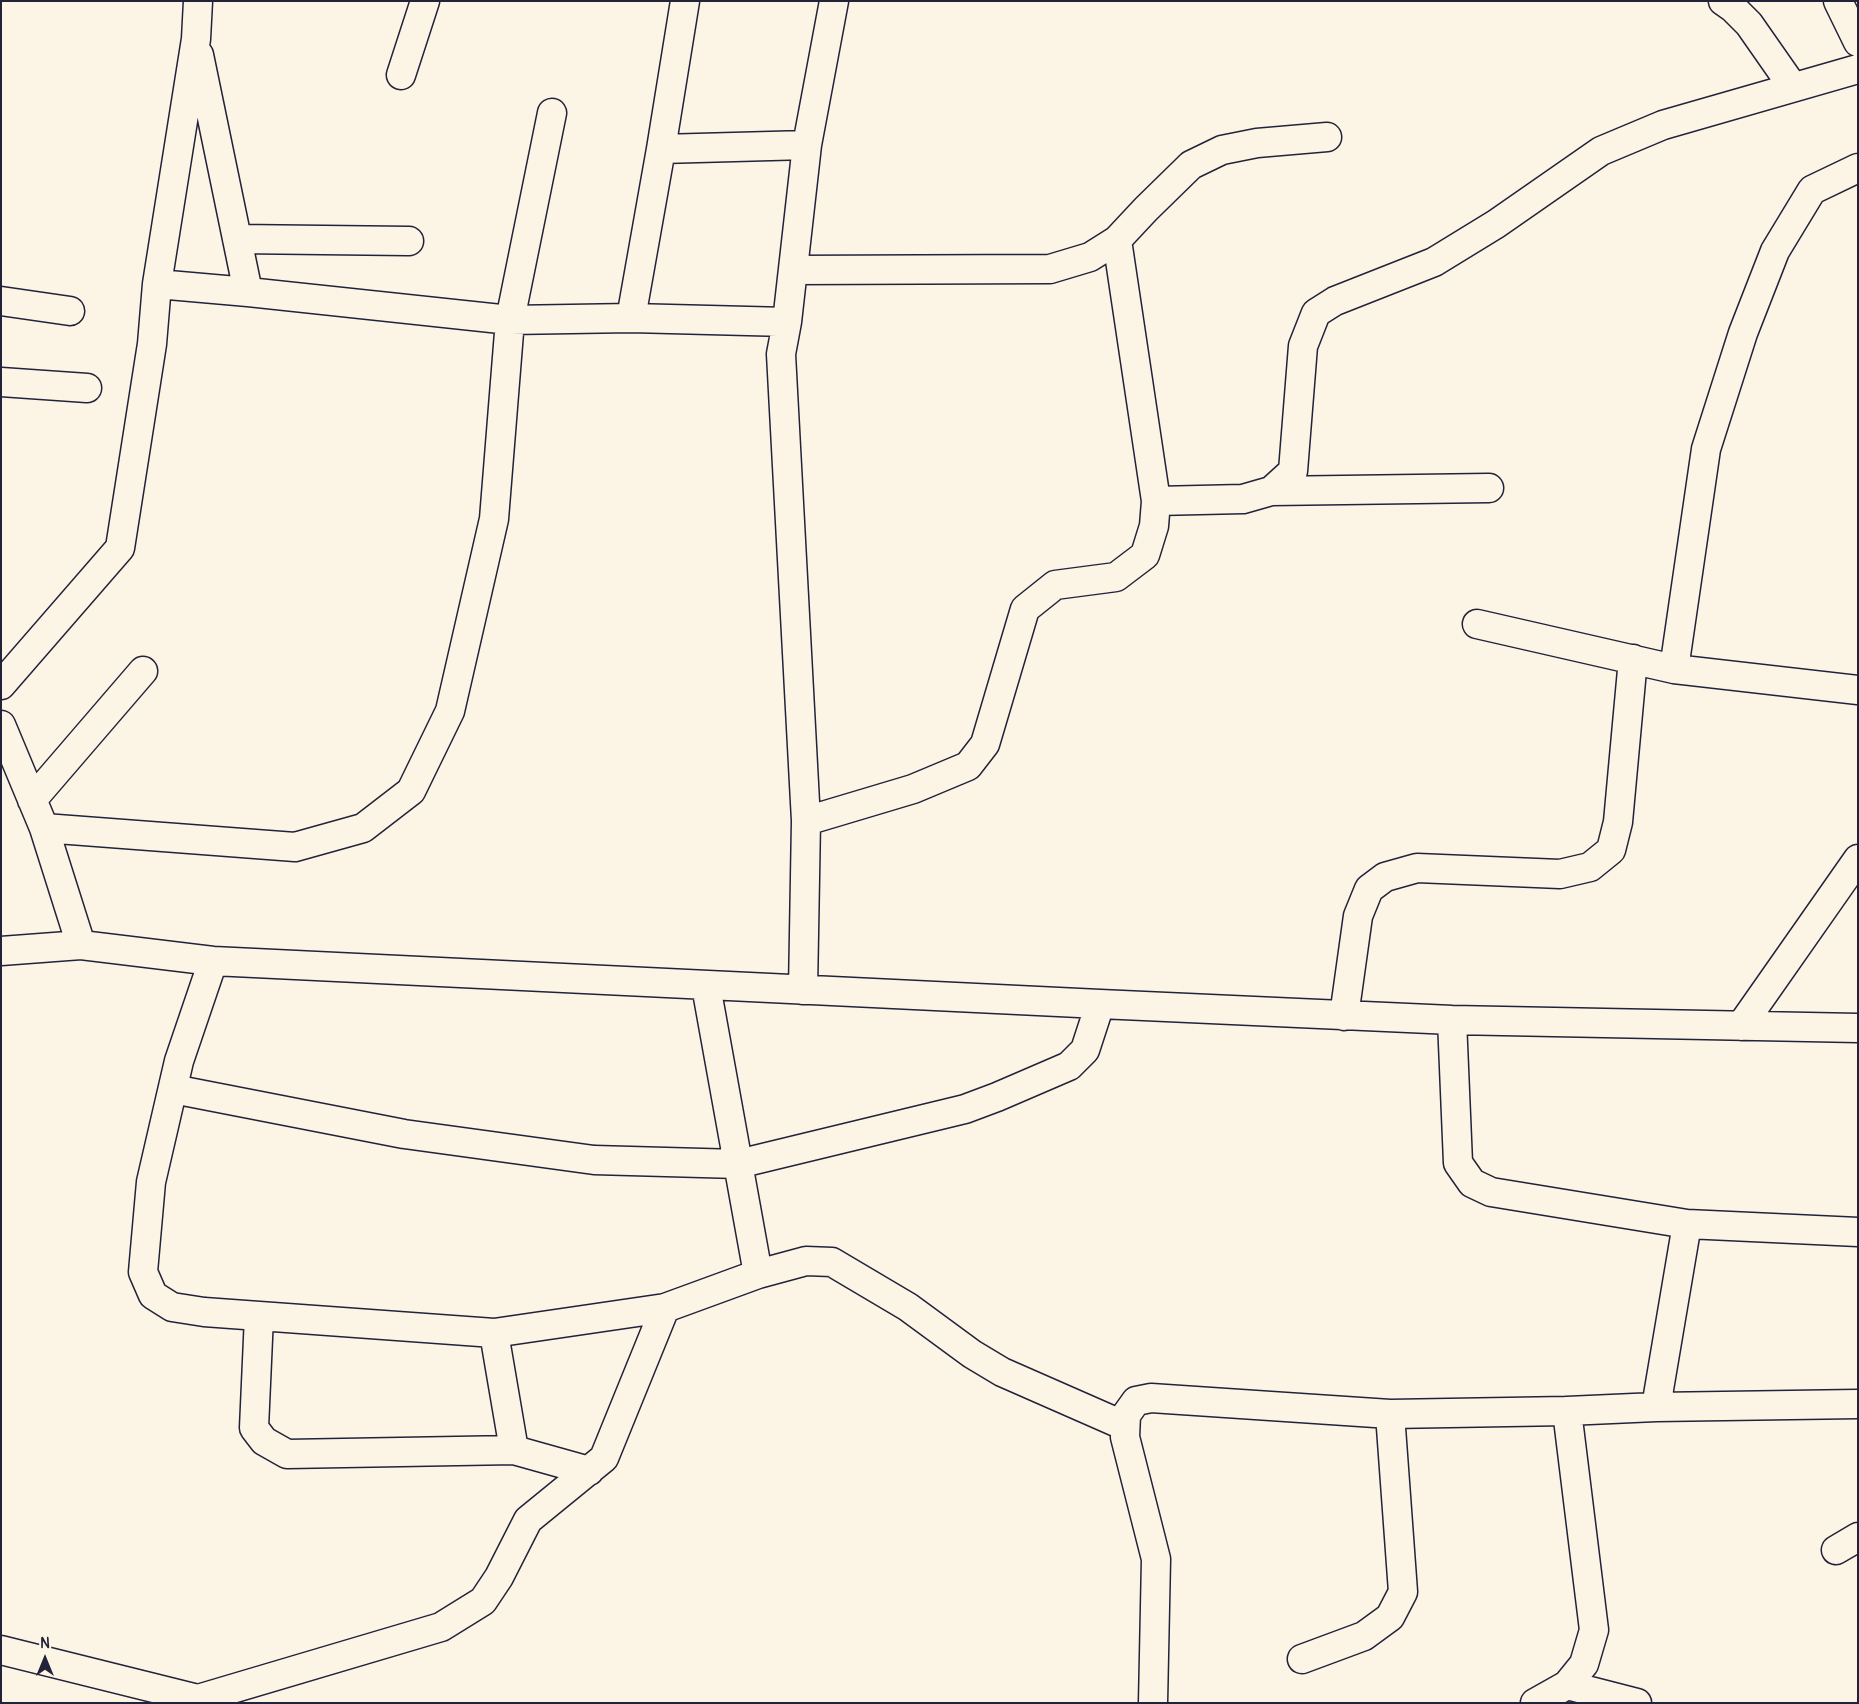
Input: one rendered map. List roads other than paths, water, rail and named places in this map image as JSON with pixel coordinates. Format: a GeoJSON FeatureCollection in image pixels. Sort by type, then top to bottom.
{"type":"FeatureCollection","features":[{"type":"Feature","properties":{"kind":"street"},"geometry":{"type":"LineString","coordinates":[[1,685],[120,548],[152,344],[157,284],[196,39],[198,1]]}},
{"type":"Feature","properties":{"kind":"street"},"geometry":{"type":"LineString","coordinates":[[401,75],[425,1]]}},
{"type":"Feature","properties":{"kind":"street"},"geometry":{"type":"LineString","coordinates":[[631,318],[685,1]]}},
{"type":"Feature","properties":{"kind":"street"},"geometry":{"type":"LineString","coordinates":[[803,990],[806,821],[781,354],[787,322],[807,145],[834,1]]}},
{"type":"Feature","properties":{"kind":"street"},"geometry":{"type":"LineString","coordinates":[[1723,1],[1749,24],[1793,87]]}},
{"type":"Feature","properties":{"kind":"street"},"geometry":{"type":"LineString","coordinates":[[1838,1],[1858,42]]}},
{"type":"Feature","properties":{"kind":"street"},"geometry":{"type":"LineString","coordinates":[[196,39],[248,292]]}},
{"type":"Feature","properties":{"kind":"street"},"geometry":{"type":"LineString","coordinates":[[1271,491],[1293,471],[1303,346],[1316,312],[1335,301],[1434,262],[1496,224],[1601,151],[1663,125],[1858,69]]}},
{"type":"Feature","properties":{"kind":"street"},"geometry":{"type":"LineString","coordinates":[[44,828],[294,847],[363,828],[411,792],[450,711],[494,519],[510,320],[552,113]]}},
{"type":"Feature","properties":{"kind":"street"},"geometry":{"type":"LineString","coordinates":[[793,270],[1050,269],[1090,257],[1117,240],[1191,165],[1222,150],[1257,143],[1327,137]]}},
{"type":"Feature","properties":{"kind":"street"},"geometry":{"type":"LineString","coordinates":[[661,149],[807,145]]}},
{"type":"Feature","properties":{"kind":"street"},"geometry":{"type":"LineString","coordinates":[[1674,669],[1706,449],[1743,334],[1775,251],[1812,190],[1858,168]]}},
{"type":"Feature","properties":{"kind":"street"},"geometry":{"type":"LineString","coordinates":[[237,239],[409,241]]}},
{"type":"Feature","properties":{"kind":"street"},"geometry":{"type":"LineString","coordinates":[[806,821],[913,788],[968,766],[985,744],[1025,609],[1055,585],[1116,577],[1145,555],[1154,526],[1156,501],[1117,240]]}},
{"type":"Feature","properties":{"kind":"street"},"geometry":{"type":"LineString","coordinates":[[157,284],[510,320],[631,318],[787,322]]}},
{"type":"Feature","properties":{"kind":"street"},"geometry":{"type":"LineString","coordinates":[[1,301],[70,311]]}},
{"type":"Feature","properties":{"kind":"street"},"geometry":{"type":"LineString","coordinates":[[1,382],[87,388]]}},
{"type":"Feature","properties":{"kind":"street"},"geometry":{"type":"LineString","coordinates":[[1156,501],[1243,499],[1271,491],[1489,488]]}},
{"type":"Feature","properties":{"kind":"street"},"geometry":{"type":"LineString","coordinates":[[1477,624],[1674,669],[1858,690]]}},
{"type":"Feature","properties":{"kind":"street"},"geometry":{"type":"LineString","coordinates":[[1344,1016],[1358,916],[1369,889],[1385,877],[1417,868],[1560,874],[1590,867],[1611,850],[1618,822],[1633,659]]}},
{"type":"Feature","properties":{"kind":"street"},"geometry":{"type":"LineString","coordinates":[[32,800],[143,671]]}},
{"type":"Feature","properties":{"kind":"street"},"geometry":{"type":"LineString","coordinates":[[1,725],[44,828],[81,945]]}},
{"type":"Feature","properties":{"kind":"street"},"geometry":{"type":"LineString","coordinates":[[1741,1026],[1858,859]]}},
{"type":"Feature","properties":{"kind":"street"},"geometry":{"type":"LineString","coordinates":[[1,951],[81,945],[213,961],[1344,1016],[1858,1028]]}},
{"type":"Feature","properties":{"kind":"street"},"geometry":{"type":"LineString","coordinates":[[213,961],[179,1062],[151,1182],[143,1272],[153,1295],[172,1307],[204,1312],[494,1333],[665,1308],[758,1274],[806,1260],[832,1262],[908,1307],[972,1354],[1002,1372],[1125,1426]]}},
{"type":"Feature","properties":{"kind":"street"},"geometry":{"type":"LineString","coordinates":[[706,986],[758,1274]]}},
{"type":"Feature","properties":{"kind":"street"},"geometry":{"type":"LineString","coordinates":[[173,1089],[404,1134],[584,1159],[738,1164],[965,1109],[1060,1070],[1069,1066],[1086,1050],[1100,1004]]}},
{"type":"Feature","properties":{"kind":"street"},"geometry":{"type":"LineString","coordinates":[[1452,1020],[1458,1163],[1472,1183],[1491,1192],[1687,1224],[1858,1232]]}},
{"type":"Feature","properties":{"kind":"street"},"geometry":{"type":"LineString","coordinates":[[1656,1407],[1687,1224]]}},
{"type":"Feature","properties":{"kind":"street"},"geometry":{"type":"LineString","coordinates":[[1,1650],[199,1701],[441,1627],[483,1601],[499,1577],[528,1520],[604,1458],[665,1308]]}},
{"type":"Feature","properties":{"kind":"street"},"geometry":{"type":"LineString","coordinates":[[259,1316],[254,1428],[264,1442],[287,1454],[514,1450],[589,1471]]}},
{"type":"Feature","properties":{"kind":"street"},"geometry":{"type":"LineString","coordinates":[[494,1333],[514,1450]]}},
{"type":"Feature","properties":{"kind":"street"},"geometry":{"type":"LineString","coordinates":[[1152,1703],[1156,1559],[1125,1437],[1126,1415],[1136,1401],[1152,1398],[1390,1414],[1858,1404]]}},
{"type":"Feature","properties":{"kind":"street"},"geometry":{"type":"LineString","coordinates":[[1535,1703],[1567,1685],[1584,1664],[1594,1630],[1567,1411]]}},
{"type":"Feature","properties":{"kind":"street"},"geometry":{"type":"LineString","coordinates":[[1302,1659],[1364,1636],[1390,1617],[1403,1592],[1390,1414]]}},
{"type":"Feature","properties":{"kind":"street"},"geometry":{"type":"LineString","coordinates":[[1567,1685],[1637,1703]]}}]}
